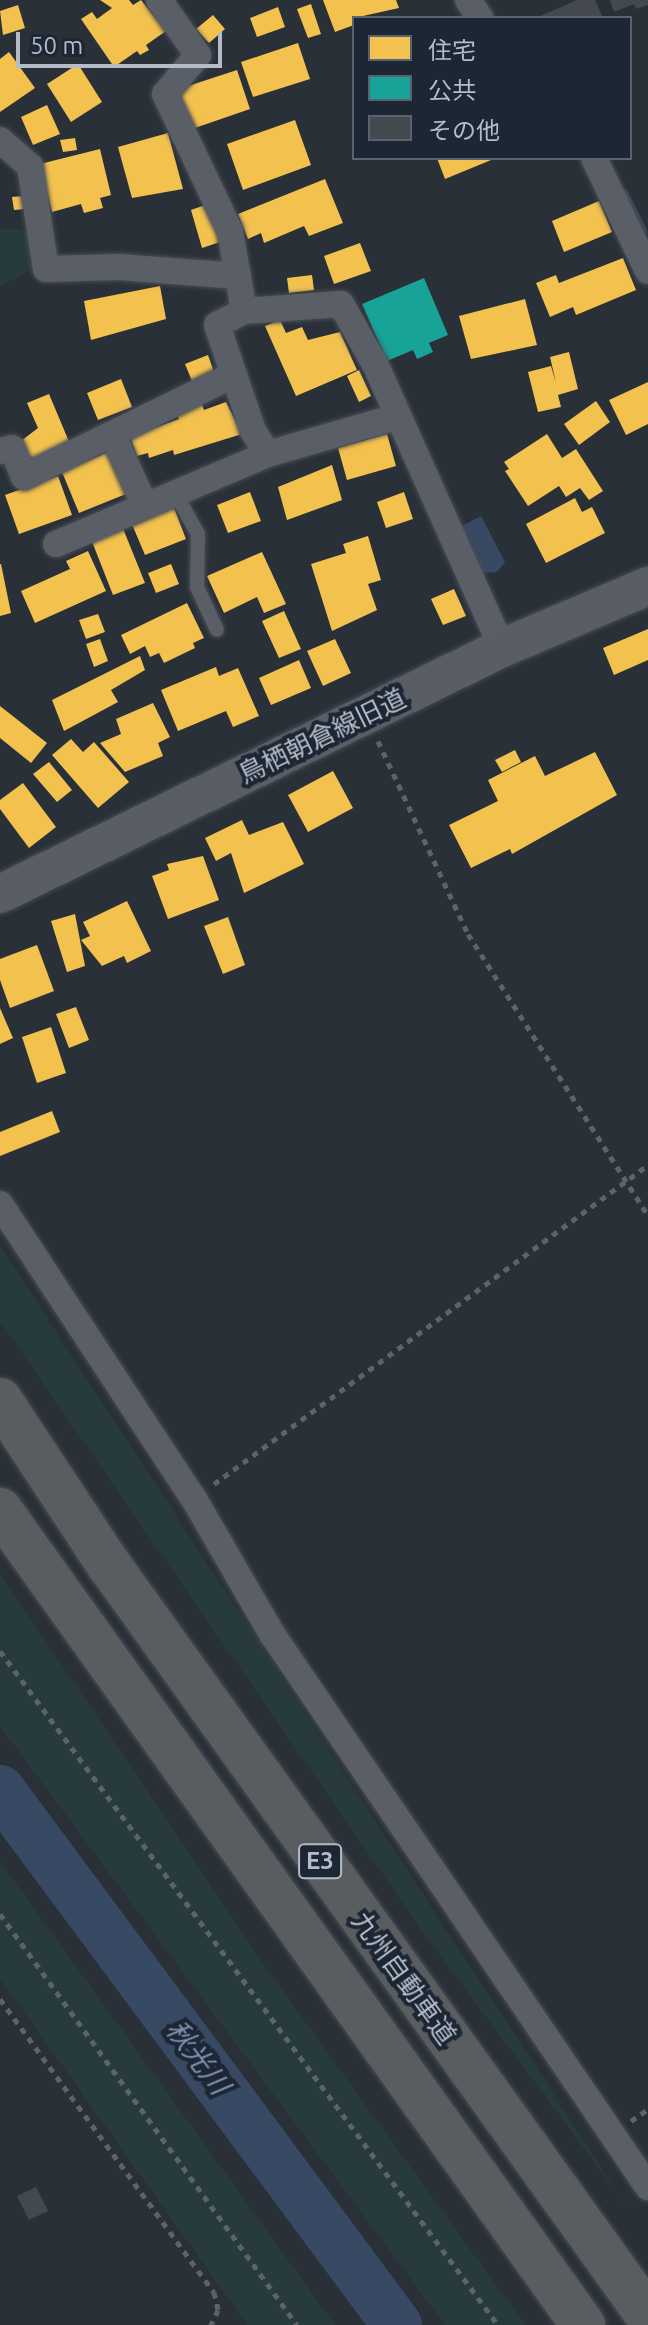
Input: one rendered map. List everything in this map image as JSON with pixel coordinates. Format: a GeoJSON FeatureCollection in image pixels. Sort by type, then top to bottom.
{"type":"FeatureCollection","features":[{"type":"Feature","properties":{"kind":"highway","name":"九州自動車道"},"geometry":{"type":"LineString","coordinates":[[0,1400],[109,1565],[648,2316]]}},
{"type":"Feature","properties":{"kind":"highway","name":"E3"},"geometry":{"type":"LineString","coordinates":[[0,1510],[583,2325]]}},
{"type":"Feature","properties":{"kind":"street"},"geometry":{"type":"LineString","coordinates":[[159,0],[198,55],[165,94],[230,231],[244,311]]}},
{"type":"Feature","properties":{"kind":"street"},"geometry":{"type":"LineString","coordinates":[[0,140],[30,166],[46,269],[119,267],[238,276]]}},
{"type":"Feature","properties":{"kind":"street"},"geometry":{"type":"LineString","coordinates":[[595,160],[648,271]]}},
{"type":"Feature","properties":{"kind":"street"},"geometry":{"type":"LineString","coordinates":[[268,454],[253,431],[231,376],[217,325],[244,311],[341,304],[362,337],[502,648]]}},
{"type":"Feature","properties":{"kind":"street"},"geometry":{"type":"LineString","coordinates":[[0,451],[12,448],[24,477],[231,376]]}},
{"type":"Feature","properties":{"kind":"street"},"geometry":{"type":"LineString","coordinates":[[56,544],[174,491],[268,454],[396,417]]}},
{"type":"Feature","properties":{"kind":"street"},"geometry":{"type":"LineString","coordinates":[[113,435],[144,504]]}},
{"type":"Feature","properties":{"kind":"street","name":"鳥栖朝倉線旧道"},"geometry":{"type":"LineString","coordinates":[[0,894],[502,648],[648,586]]}},
{"type":"Feature","properties":{"kind":"street"},"geometry":{"type":"LineString","coordinates":[[0,1204],[194,1499],[272,1634],[648,2187]]}},
{"type":"Feature","properties":{"kind":"lane"},"geometry":{"type":"LineString","coordinates":[[174,491],[198,534],[197,587],[217,630]]}},
{"type":"Feature","properties":{"kind":"path"},"geometry":{"type":"LineString","coordinates":[[366,715],[468,934],[648,1216]]}},
{"type":"Feature","properties":{"kind":"path"},"geometry":{"type":"LineString","coordinates":[[194,1499],[648,1165]]}},
{"type":"Feature","properties":{"kind":"path"},"geometry":{"type":"LineString","coordinates":[[0,1651],[498,2325]]}},
{"type":"Feature","properties":{"kind":"path"},"geometry":{"type":"LineString","coordinates":[[0,1914],[297,2325]]}},
{"type":"Feature","properties":{"kind":"path"},"geometry":{"type":"LineString","coordinates":[[0,1999],[214,2292],[218,2310],[211,2325]]}},
{"type":"Feature","properties":{"kind":"green space"},"geometry":{"type":"Polygon","coordinates":[[[0,229],[30,229],[36,267],[0,287],[0,229]]]}},
{"type":"Feature","properties":{"kind":"green space"},"geometry":{"type":"Polygon","coordinates":[[[0,1246],[626,2205],[420,1928],[0,1321],[0,1246]]]}},
{"type":"Feature","properties":{"kind":"green space"},"geometry":{"type":"Polygon","coordinates":[[[0,1573],[267,1969],[525,2325],[445,2325],[0,1726],[0,1573]]]}},
{"type":"Feature","properties":{"kind":"green space"},"geometry":{"type":"Polygon","coordinates":[[[0,1861],[335,2325],[247,2325],[0,1978],[0,1861]]]}},
{"type":"Feature","properties":{"kind":"water"},"geometry":{"type":"Polygon","coordinates":[[[481,516],[505,562],[497,572],[483,573],[462,526],[481,516]]]}},
{"type":"Feature","properties":{"kind":"building: 住宅"},"geometry":{"type":"Polygon","coordinates":[[[100,0],[129,0],[133,5],[141,0],[166,31],[146,45],[149,50],[140,55],[137,51],[114,67],[81,19],[92,12],[97,19],[112,8],[100,0]]]}},
{"type":"Feature","properties":{"kind":"building: 住宅"},"geometry":{"type":"Polygon","coordinates":[[[323,0],[396,0],[399,8],[352,16],[352,26],[335,32],[323,0]]]}},
{"type":"Feature","properties":{"kind":"building: 住宅"},"geometry":{"type":"Polygon","coordinates":[[[311,4],[321,34],[308,38],[297,9],[311,4]]]}},
{"type":"Feature","properties":{"kind":"building: 住宅"},"geometry":{"type":"Polygon","coordinates":[[[18,5],[25,28],[3,35],[0,11],[18,5]]]}},
{"type":"Feature","properties":{"kind":"building: 住宅"},"geometry":{"type":"Polygon","coordinates":[[[278,7],[285,27],[257,37],[250,18],[278,7]]]}},
{"type":"Feature","properties":{"kind":"building: 住宅"},"geometry":{"type":"Polygon","coordinates":[[[213,15],[225,29],[209,43],[196,29],[213,15]]]}},
{"type":"Feature","properties":{"kind":"building: 住宅"},"geometry":{"type":"Polygon","coordinates":[[[298,43],[310,79],[253,97],[241,62],[298,43]]]}},
{"type":"Feature","properties":{"kind":"building: 住宅"},"geometry":{"type":"Polygon","coordinates":[[[9,52],[35,88],[0,112],[0,59],[9,52]]]}},
{"type":"Feature","properties":{"kind":"building: 住宅"},"geometry":{"type":"Polygon","coordinates":[[[78,64],[102,102],[71,122],[47,84],[78,64]]]}},
{"type":"Feature","properties":{"kind":"building: 住宅"},"geometry":{"type":"Polygon","coordinates":[[[237,70],[250,109],[192,129],[180,94],[185,87],[237,70]]]}},
{"type":"Feature","properties":{"kind":"building: 住宅"},"geometry":{"type":"Polygon","coordinates":[[[47,105],[60,134],[33,145],[21,117],[47,105]]]}},
{"type":"Feature","properties":{"kind":"building: 住宅"},"geometry":{"type":"Polygon","coordinates":[[[295,120],[311,165],[243,190],[227,144],[295,120]]]}},
{"type":"Feature","properties":{"kind":"building: 住宅"},"geometry":{"type":"Polygon","coordinates":[[[168,133],[183,189],[132,198],[118,147],[168,133]]]}},
{"type":"Feature","properties":{"kind":"building: 住宅"},"geometry":{"type":"Polygon","coordinates":[[[75,138],[77,150],[63,152],[60,140],[75,138]]]}},
{"type":"Feature","properties":{"kind":"building: 住宅"},"geometry":{"type":"Polygon","coordinates":[[[100,149],[111,195],[100,198],[103,208],[84,213],[81,204],[52,212],[40,164],[100,149]]]}},
{"type":"Feature","properties":{"kind":"building: 住宅"},"geometry":{"type":"Polygon","coordinates":[[[438,160],[491,160],[445,179],[438,160]]]}},
{"type":"Feature","properties":{"kind":"building: 住宅"},"geometry":{"type":"Polygon","coordinates":[[[325,179],[343,223],[309,236],[304,226],[264,243],[261,233],[248,239],[238,214],[325,179]]]}},
{"type":"Feature","properties":{"kind":"building: 住宅"},"geometry":{"type":"Polygon","coordinates":[[[23,196],[24,209],[14,210],[12,197],[23,196]]]}},
{"type":"Feature","properties":{"kind":"building: 住宅"},"geometry":{"type":"Polygon","coordinates":[[[599,201],[612,232],[564,252],[552,221],[599,201]]]}},
{"type":"Feature","properties":{"kind":"building: 住宅"},"geometry":{"type":"Polygon","coordinates":[[[208,204],[220,242],[202,248],[191,210],[208,204]]]}},
{"type":"Feature","properties":{"kind":"building: 住宅"},"geometry":{"type":"Polygon","coordinates":[[[360,243],[371,271],[334,284],[324,256],[360,243]]]}},
{"type":"Feature","properties":{"kind":"building: 住宅"},"geometry":{"type":"Polygon","coordinates":[[[623,258],[636,290],[576,315],[573,307],[550,317],[536,283],[556,275],[559,283],[623,258]]]}},
{"type":"Feature","properties":{"kind":"building: 住宅"},"geometry":{"type":"Polygon","coordinates":[[[312,275],[314,290],[289,293],[287,278],[312,275]]]}},
{"type":"Feature","properties":{"kind":"building: 住宅"},"geometry":{"type":"Polygon","coordinates":[[[160,286],[166,319],[91,340],[84,301],[160,286]]]}},
{"type":"Feature","properties":{"kind":"building: 住宅"},"geometry":{"type":"Polygon","coordinates":[[[525,299],[537,345],[471,359],[459,316],[525,299]]]}},
{"type":"Feature","properties":{"kind":"building: 住宅"},"geometry":{"type":"Polygon","coordinates":[[[280,320],[286,333],[302,327],[308,340],[340,332],[357,370],[296,396],[265,326],[280,320]]]}},
{"type":"Feature","properties":{"kind":"building: 住宅"},"geometry":{"type":"Polygon","coordinates":[[[569,352],[578,389],[558,395],[561,407],[538,412],[528,372],[551,366],[556,383],[550,357],[569,352]]]}},
{"type":"Feature","properties":{"kind":"building: 住宅"},"geometry":{"type":"Polygon","coordinates":[[[208,355],[214,372],[192,381],[185,364],[208,355]]]}},
{"type":"Feature","properties":{"kind":"building: 住宅"},"geometry":{"type":"Polygon","coordinates":[[[359,370],[371,396],[359,402],[347,376],[359,370]]]}},
{"type":"Feature","properties":{"kind":"building: 住宅"},"geometry":{"type":"Polygon","coordinates":[[[121,379],[132,407],[98,420],[87,393],[121,379]]]}},
{"type":"Feature","properties":{"kind":"building: 住宅"},"geometry":{"type":"Polygon","coordinates":[[[648,382],[648,424],[626,435],[609,400],[648,382]]]}},
{"type":"Feature","properties":{"kind":"building: 住宅"},"geometry":{"type":"Polygon","coordinates":[[[49,394],[70,444],[29,461],[21,441],[38,428],[27,403],[49,394]]]}},
{"type":"Feature","properties":{"kind":"building: 住宅"},"geometry":{"type":"Polygon","coordinates":[[[596,401],[610,422],[579,445],[564,424],[596,401]]]}},
{"type":"Feature","properties":{"kind":"building: 住宅"},"geometry":{"type":"Polygon","coordinates":[[[201,402],[204,410],[226,402],[242,434],[174,455],[173,450],[149,458],[148,453],[137,456],[130,437],[179,419],[175,411],[201,402]]]}},
{"type":"Feature","properties":{"kind":"building: 住宅"},"geometry":{"type":"Polygon","coordinates":[[[387,434],[396,466],[347,480],[338,448],[387,434]]]}},
{"type":"Feature","properties":{"kind":"building: 住宅"},"geometry":{"type":"Polygon","coordinates":[[[547,434],[562,458],[576,449],[603,491],[589,500],[580,488],[566,497],[559,486],[528,506],[505,471],[509,469],[504,462],[547,434]]]}},
{"type":"Feature","properties":{"kind":"building: 住宅"},"geometry":{"type":"Polygon","coordinates":[[[108,452],[126,494],[79,513],[62,472],[108,452]]]}},
{"type":"Feature","properties":{"kind":"building: 住宅"},"geometry":{"type":"Polygon","coordinates":[[[332,465],[342,500],[287,520],[278,487],[332,465]]]}},
{"type":"Feature","properties":{"kind":"building: 住宅"},"geometry":{"type":"Polygon","coordinates":[[[58,476],[72,515],[19,534],[5,495],[58,476]]]}},
{"type":"Feature","properties":{"kind":"building: 住宅"},"geometry":{"type":"Polygon","coordinates":[[[250,492],[261,521],[228,533],[217,505],[250,492]]]}},
{"type":"Feature","properties":{"kind":"building: 住宅"},"geometry":{"type":"Polygon","coordinates":[[[404,492],[413,519],[386,528],[377,502],[404,492]]]}},
{"type":"Feature","properties":{"kind":"building: 住宅"},"geometry":{"type":"Polygon","coordinates":[[[575,498],[582,512],[592,507],[605,533],[546,563],[526,524],[575,498]]]}},
{"type":"Feature","properties":{"kind":"building: 住宅"},"geometry":{"type":"Polygon","coordinates":[[[173,505],[186,539],[145,555],[131,522],[173,505]]]}},
{"type":"Feature","properties":{"kind":"building: 住宅"},"geometry":{"type":"Polygon","coordinates":[[[122,526],[145,583],[113,595],[91,539],[122,526]]]}},
{"type":"Feature","properties":{"kind":"building: 住宅"},"geometry":{"type":"Polygon","coordinates":[[[368,536],[381,580],[368,584],[377,610],[332,631],[311,564],[346,553],[343,544],[368,536]]]}},
{"type":"Feature","properties":{"kind":"building: 住宅"},"geometry":{"type":"Polygon","coordinates":[[[88,551],[106,591],[35,623],[21,591],[70,569],[66,561],[88,551]]]}},
{"type":"Feature","properties":{"kind":"building: 住宅"},"geometry":{"type":"Polygon","coordinates":[[[262,552],[286,604],[264,613],[257,597],[224,613],[207,576],[262,552]]]}},
{"type":"Feature","properties":{"kind":"building: 住宅"},"geometry":{"type":"Polygon","coordinates":[[[0,564],[11,613],[0,616],[0,564]]]}},
{"type":"Feature","properties":{"kind":"building: 住宅"},"geometry":{"type":"Polygon","coordinates":[[[171,564],[179,584],[156,593],[148,573],[171,564]]]}},
{"type":"Feature","properties":{"kind":"building: 住宅"},"geometry":{"type":"Polygon","coordinates":[[[454,589],[466,616],[443,625],[431,599],[454,589]]]}},
{"type":"Feature","properties":{"kind":"building: 住宅"},"geometry":{"type":"Polygon","coordinates":[[[187,603],[204,638],[193,643],[195,648],[164,663],[159,653],[150,657],[145,646],[130,654],[121,635],[187,603]]]}},
{"type":"Feature","properties":{"kind":"building: 住宅"},"geometry":{"type":"Polygon","coordinates":[[[284,611],[301,649],[279,658],[262,621],[284,611]]]}},
{"type":"Feature","properties":{"kind":"building: 住宅"},"geometry":{"type":"Polygon","coordinates":[[[98,614],[105,632],[86,639],[79,620],[98,614]]]}},
{"type":"Feature","properties":{"kind":"building: 住宅"},"geometry":{"type":"Polygon","coordinates":[[[648,629],[648,660],[614,675],[603,648],[648,629]]]}},
{"type":"Feature","properties":{"kind":"building: 住宅"},"geometry":{"type":"Polygon","coordinates":[[[100,639],[108,661],[94,667],[86,644],[100,639]]]}},
{"type":"Feature","properties":{"kind":"building: 住宅"},"geometry":{"type":"Polygon","coordinates":[[[335,639],[351,673],[323,686],[307,651],[335,639]]]}},
{"type":"Feature","properties":{"kind":"building: 住宅"},"geometry":{"type":"Polygon","coordinates":[[[140,656],[145,670],[111,690],[118,702],[64,731],[52,700],[140,656]]]}},
{"type":"Feature","properties":{"kind":"building: 住宅"},"geometry":{"type":"Polygon","coordinates":[[[299,660],[311,688],[271,705],[259,678],[299,660]]]}},
{"type":"Feature","properties":{"kind":"building: 住宅"},"geometry":{"type":"Polygon","coordinates":[[[216,667],[219,676],[238,668],[259,716],[233,727],[226,711],[178,731],[161,690],[216,667]]]}},
{"type":"Feature","properties":{"kind":"building: 住宅"},"geometry":{"type":"Polygon","coordinates":[[[153,703],[170,737],[158,743],[163,756],[125,772],[100,743],[121,734],[116,719],[153,703]]]}},
{"type":"Feature","properties":{"kind":"building: 住宅"},"geometry":{"type":"Polygon","coordinates":[[[0,706],[47,743],[31,763],[0,738],[0,706]]]}},
{"type":"Feature","properties":{"kind":"building: 住宅"},"geometry":{"type":"Polygon","coordinates":[[[71,739],[83,752],[94,742],[129,782],[98,808],[52,755],[71,739]]]}},
{"type":"Feature","properties":{"kind":"building: 住宅"},"geometry":{"type":"Polygon","coordinates":[[[515,750],[521,762],[502,772],[495,760],[515,750]]]}},
{"type":"Feature","properties":{"kind":"building: 住宅"},"geometry":{"type":"Polygon","coordinates":[[[595,752],[617,795],[512,854],[510,849],[471,868],[449,825],[498,801],[488,780],[535,756],[545,776],[595,752]]]}},
{"type":"Feature","properties":{"kind":"building: 住宅"},"geometry":{"type":"Polygon","coordinates":[[[49,762],[72,790],[57,802],[33,774],[49,762]]]}},
{"type":"Feature","properties":{"kind":"building: 住宅"},"geometry":{"type":"Polygon","coordinates":[[[333,771],[353,808],[308,832],[288,795],[333,771]]]}},
{"type":"Feature","properties":{"kind":"building: 住宅"},"geometry":{"type":"Polygon","coordinates":[[[23,783],[56,827],[29,848],[0,809],[0,800],[23,783]]]}},
{"type":"Feature","properties":{"kind":"building: 住宅"},"geometry":{"type":"Polygon","coordinates":[[[242,820],[249,835],[283,822],[304,864],[244,893],[231,853],[216,861],[205,838],[242,820]]]}},
{"type":"Feature","properties":{"kind":"building: 住宅"},"geometry":{"type":"Polygon","coordinates":[[[203,856],[219,900],[168,919],[152,876],[169,870],[167,864],[203,856]]]}},
{"type":"Feature","properties":{"kind":"building: 住宅"},"geometry":{"type":"Polygon","coordinates":[[[127,901],[151,951],[127,963],[124,956],[102,966],[81,940],[90,936],[83,922],[127,901]]]}},
{"type":"Feature","properties":{"kind":"building: 住宅"},"geometry":{"type":"Polygon","coordinates":[[[75,914],[85,966],[67,972],[51,921],[75,914]]]}},
{"type":"Feature","properties":{"kind":"building: 住宅"},"geometry":{"type":"Polygon","coordinates":[[[228,917],[245,965],[223,974],[204,926],[228,917]]]}},
{"type":"Feature","properties":{"kind":"building: 住宅"},"geometry":{"type":"Polygon","coordinates":[[[37,945],[54,991],[10,1008],[0,980],[0,959],[37,945]]]}},
{"type":"Feature","properties":{"kind":"building: 住宅"},"geometry":{"type":"Polygon","coordinates":[[[76,1007],[89,1040],[69,1048],[56,1014],[76,1007]]]}},
{"type":"Feature","properties":{"kind":"building: 住宅"},"geometry":{"type":"Polygon","coordinates":[[[0,1008],[13,1038],[0,1044],[0,1008]]]}},
{"type":"Feature","properties":{"kind":"building: 住宅"},"geometry":{"type":"Polygon","coordinates":[[[51,1027],[66,1073],[37,1083],[22,1037],[51,1027]]]}},
{"type":"Feature","properties":{"kind":"building: 住宅"},"geometry":{"type":"Polygon","coordinates":[[[52,1111],[60,1132],[0,1156],[0,1132],[52,1111]]]}},
{"type":"Feature","properties":{"kind":"building: 公共"},"geometry":{"type":"Polygon","coordinates":[[[424,278],[448,335],[429,343],[433,352],[417,359],[413,350],[387,361],[362,304],[424,278]]]}},
{"type":"Feature","properties":{"kind":"building: その他"},"geometry":{"type":"Polygon","coordinates":[[[577,0],[595,0],[602,16],[541,16],[577,0]]]}},
{"type":"Feature","properties":{"kind":"building: その他"},"geometry":{"type":"Polygon","coordinates":[[[610,0],[648,0],[648,5],[636,9],[634,4],[614,12],[610,0]]]}},
{"type":"Feature","properties":{"kind":"building: その他"},"geometry":{"type":"Polygon","coordinates":[[[36,2187],[48,2211],[29,2220],[17,2196],[36,2187]]]}},
{"type":"Feature","properties":{"kind":"waterway"},"geometry":{"type":"LineString","coordinates":[[624,193],[643,231]]}},
{"type":"Feature","properties":{"kind":"waterway","name":"秋光川"},"geometry":{"type":"LineString","coordinates":[[0,1790],[397,2325]]}}]}
